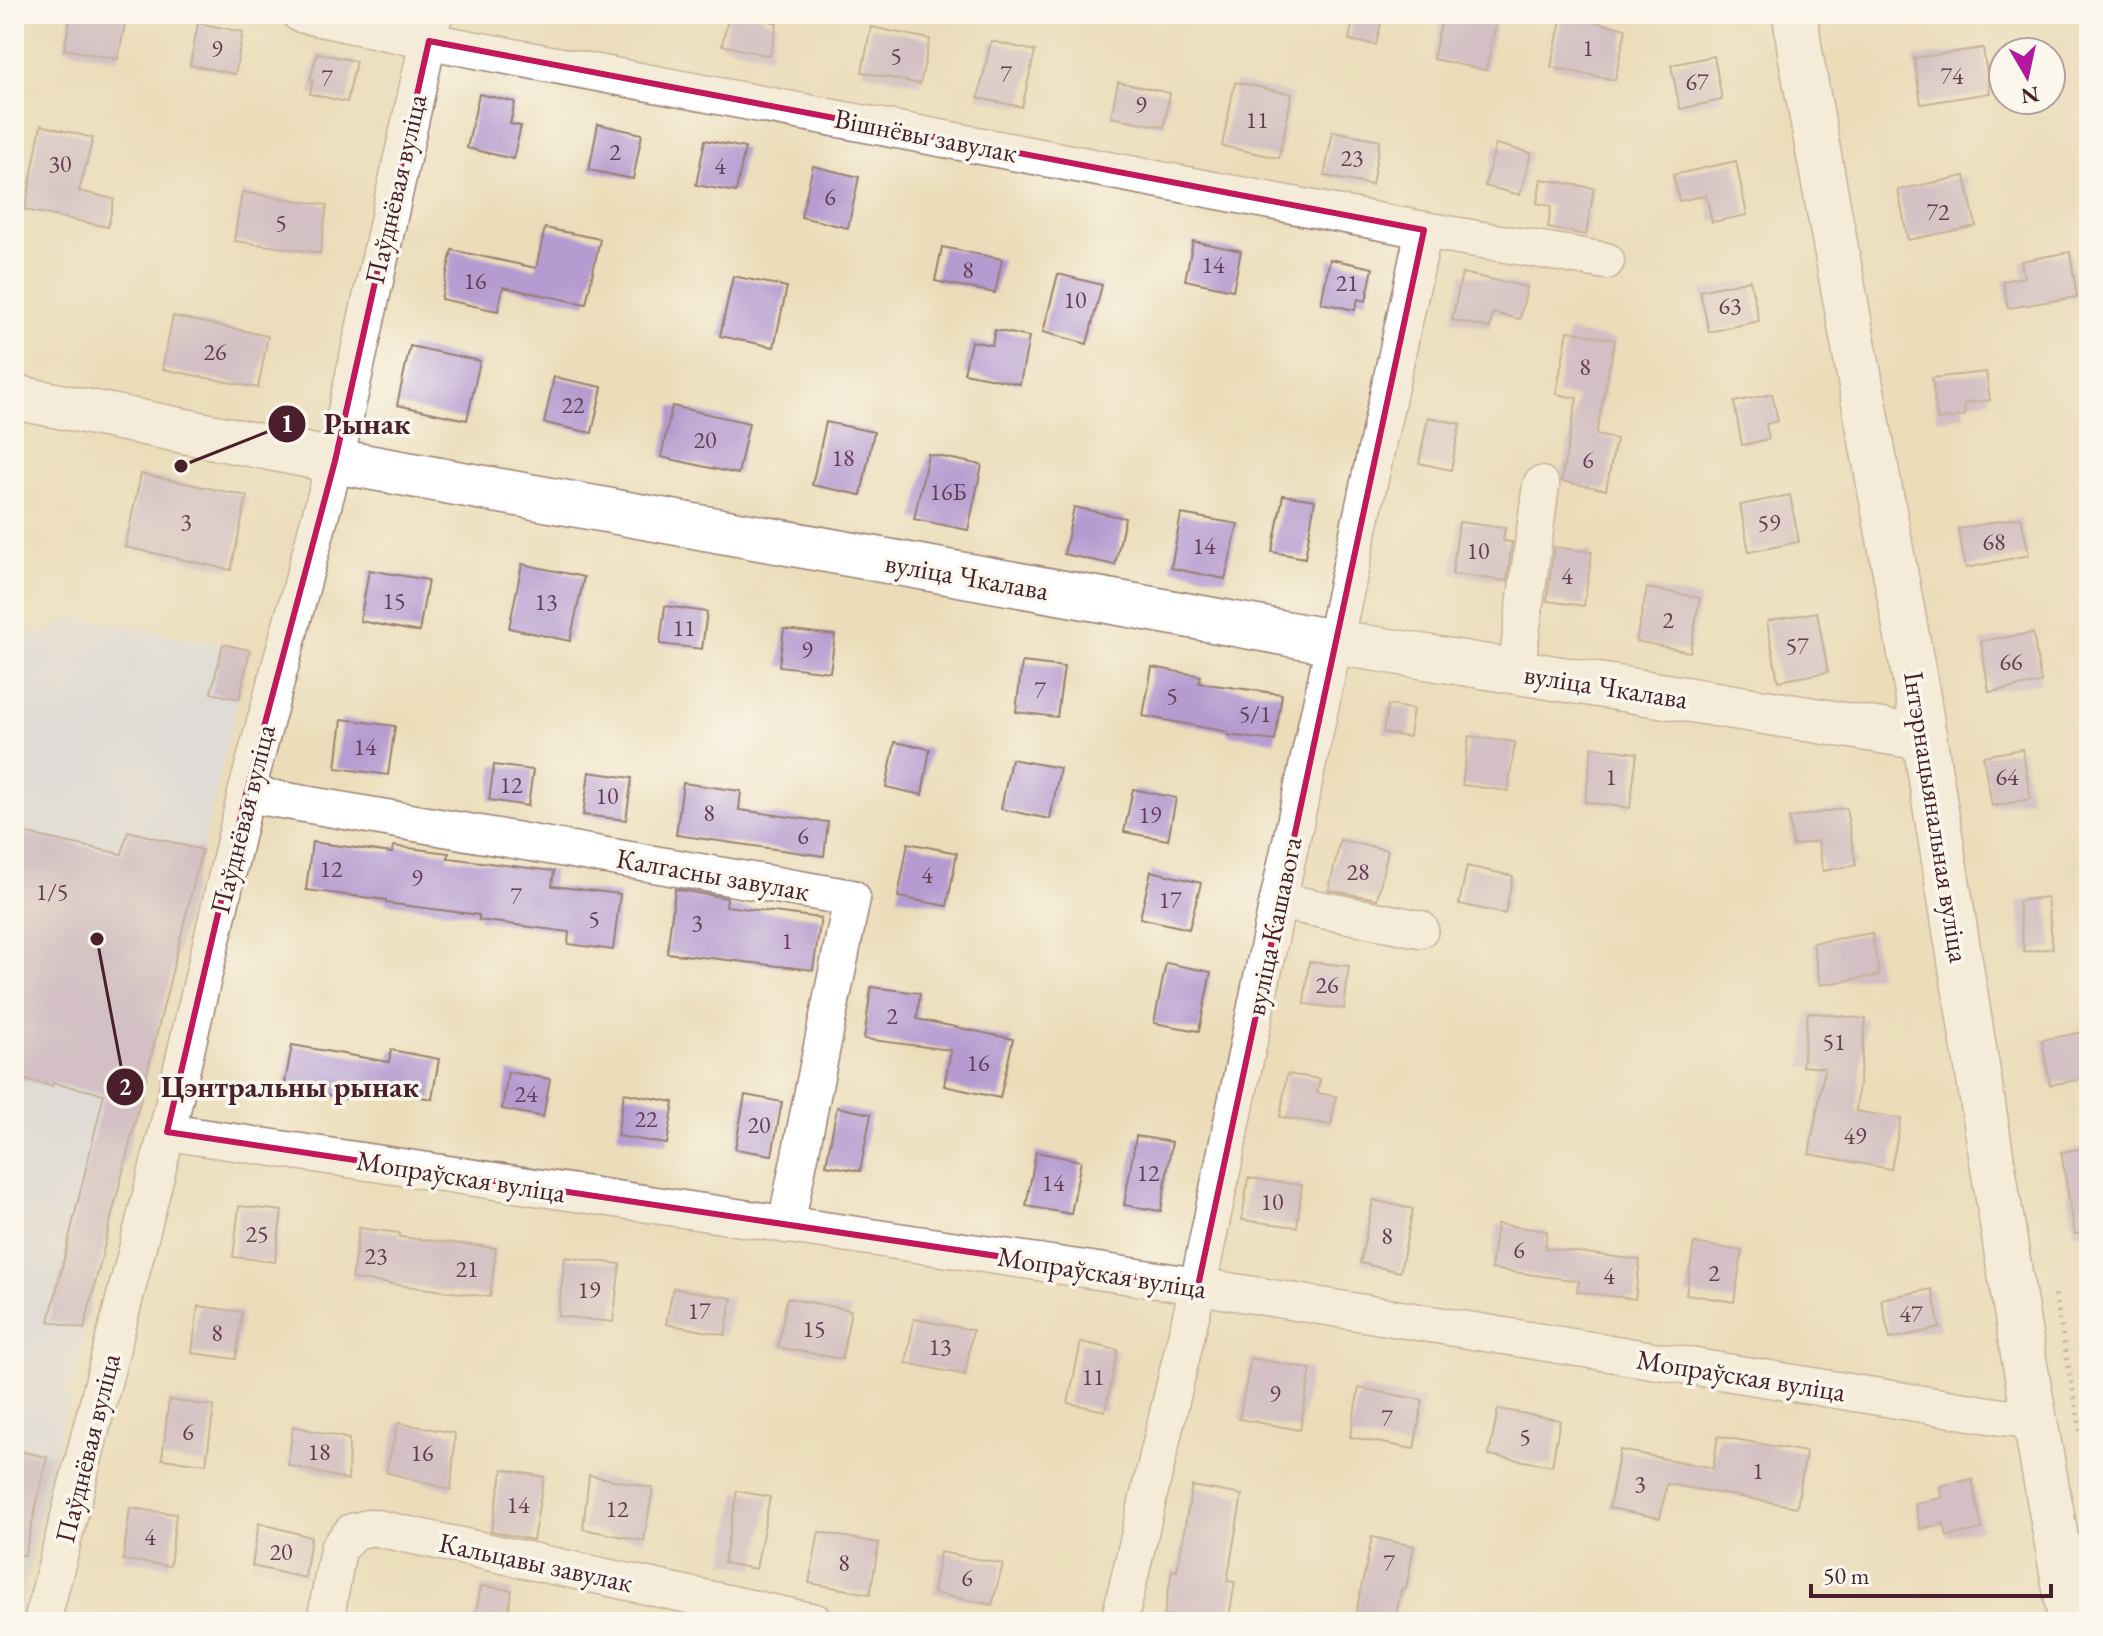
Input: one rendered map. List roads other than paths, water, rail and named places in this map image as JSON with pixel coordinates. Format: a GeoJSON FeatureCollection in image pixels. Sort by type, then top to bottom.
{"type":"FeatureCollection","features":[{"type":"Feature","properties":{"kind":"main road","name":"Інтэрнацыянальная вуліца"},"geometry":{"type":"LineString","coordinates":[[1795,14],[1924,738],[2035,1420],[2075,1565],[2071,1622]]}},
{"type":"Feature","properties":{"kind":"main road","name":"вуліца Чкалава"},"geometry":{"type":"LineString","coordinates":[[14,397],[335,461],[1334,642],[1924,738]]}},
{"type":"Feature","properties":{"kind":"street","name":"Вішнёвы завулак"},"geometry":{"type":"LineString","coordinates":[[300,14],[431,28],[1424,230],[1606,261]]}},
{"type":"Feature","properties":{"kind":"street","name":"Паўднёвая вуліца"},"geometry":{"type":"LineString","coordinates":[[42,1622],[167,1132],[246,794],[335,461],[431,28]]}},
{"type":"Feature","properties":{"kind":"street","name":"вуліца Кашавога"},"geometry":{"type":"LineString","coordinates":[[1119,1622],[1198,1286],[1424,230]]}},
{"type":"Feature","properties":{"kind":"street"},"geometry":{"type":"LineString","coordinates":[[1516,672],[1541,485]]}},
{"type":"Feature","properties":{"kind":"street","name":"Калгасны завулак"},"geometry":{"type":"LineString","coordinates":[[246,794],[852,898],[786,1225]]}},
{"type":"Feature","properties":{"kind":"street"},"geometry":{"type":"LineString","coordinates":[[1278,901],[1420,929]]}},
{"type":"Feature","properties":{"kind":"street","name":"Мопраўская вуліца"},"geometry":{"type":"LineString","coordinates":[[167,1132],[1198,1286],[2035,1420]]}},
{"type":"Feature","properties":{"kind":"street","name":"Кальцавы завулак"},"geometry":{"type":"LineString","coordinates":[[325,1622],[338,1549],[352,1532],[372,1527],[815,1622]]}},
{"type":"Feature","properties":{"kind":"place","name":"Рынак"},"geometry":{"type":"Point","coordinates":[181,466]}},
{"type":"Feature","properties":{"kind":"place","name":"Цэнтральны рынак"},"geometry":{"type":"Point","coordinates":[97,939]}}]}
